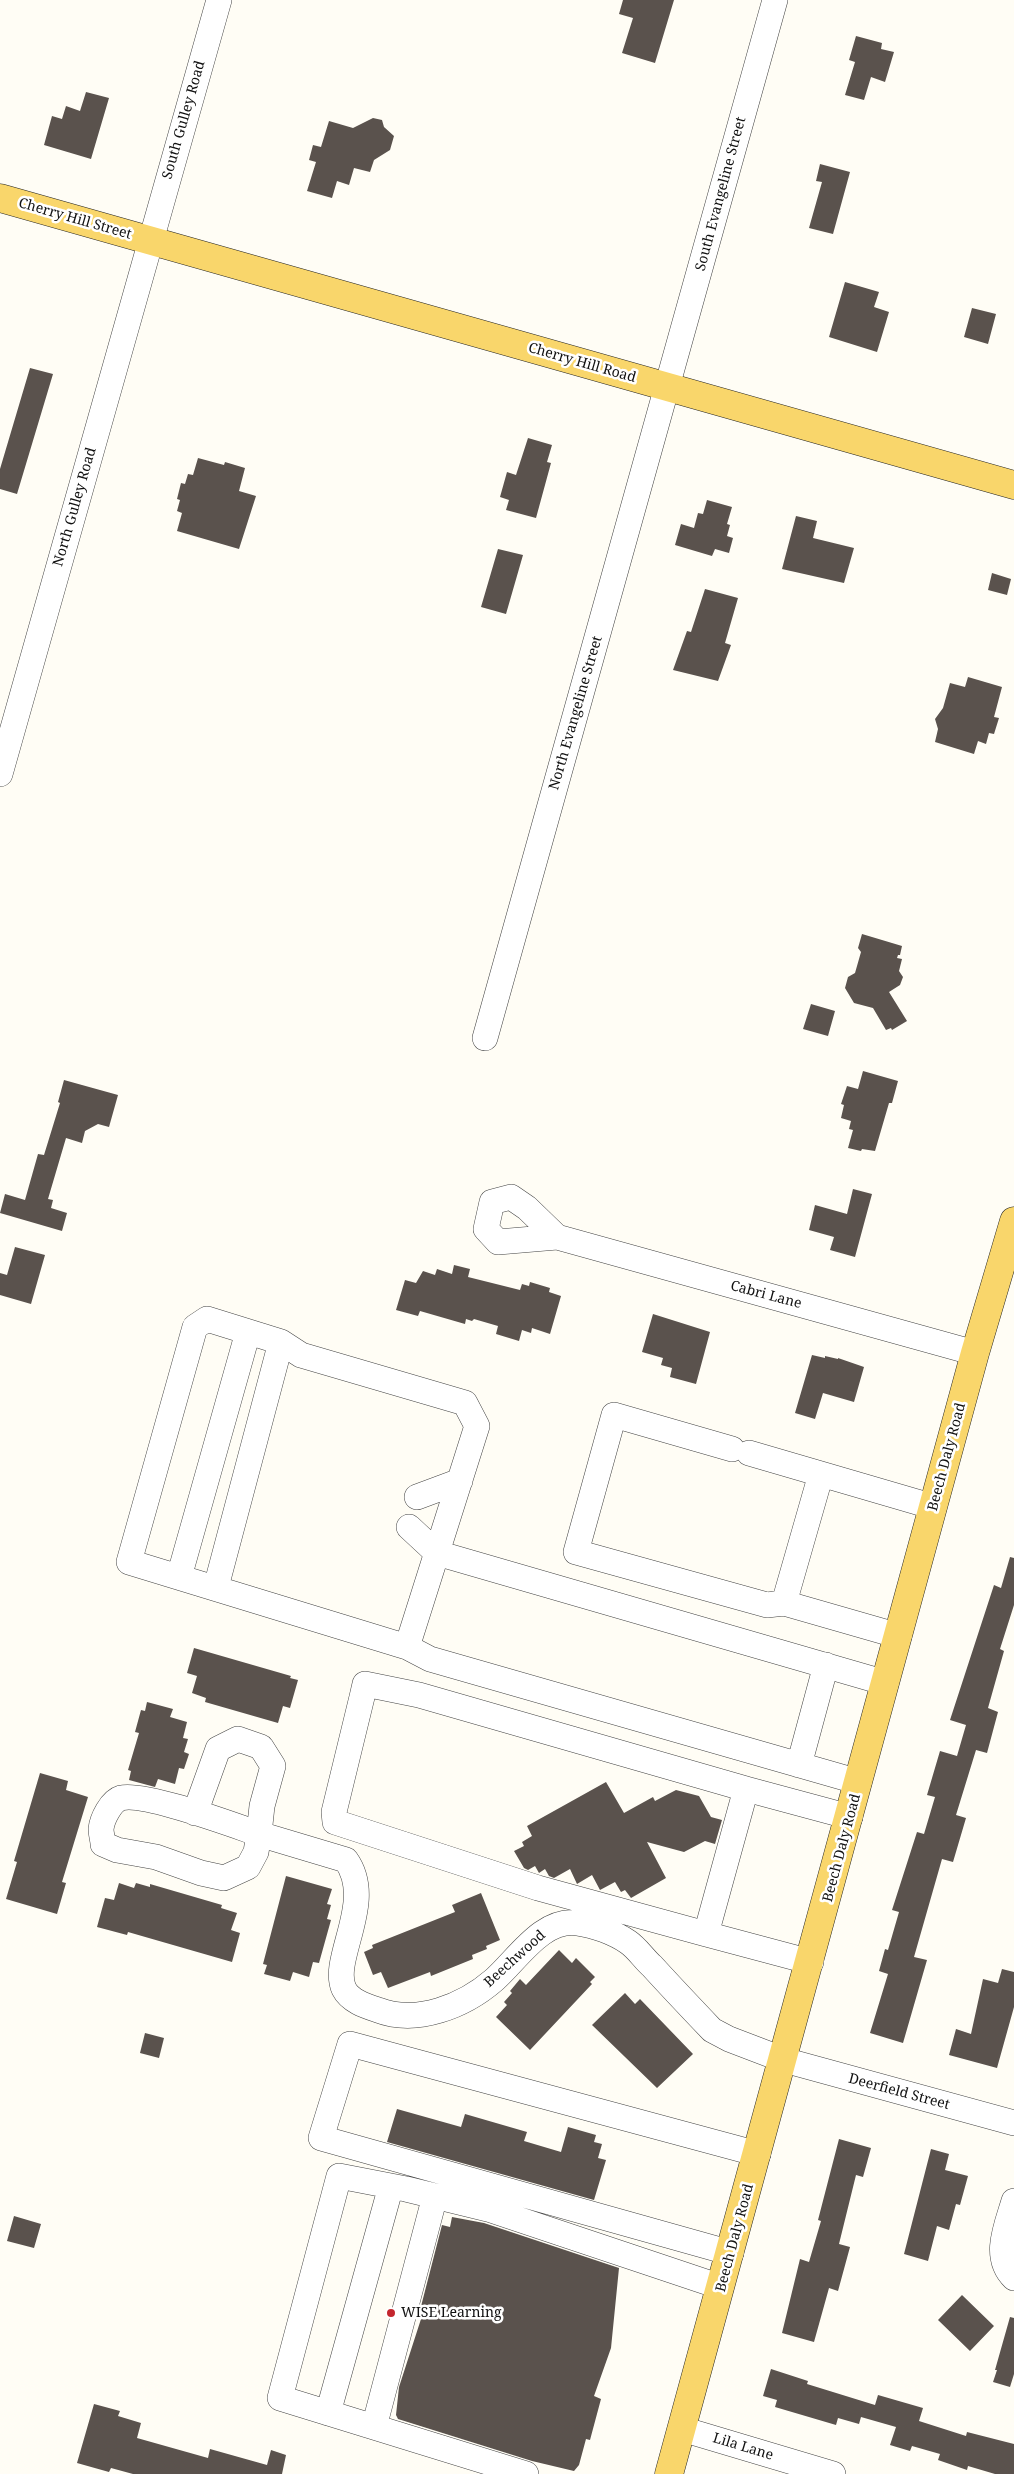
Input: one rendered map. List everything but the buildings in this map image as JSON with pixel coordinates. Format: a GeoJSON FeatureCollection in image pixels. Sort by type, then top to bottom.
{"type":"FeatureCollection","features":[{"type":"Feature","properties":{"kind":"main road","name":"Cherry Hill Street"},"geometry":{"type":"LineString","coordinates":[[0,198],[150,240]]}},
{"type":"Feature","properties":{"kind":"main road","name":"Cherry Hill Road"},"geometry":{"type":"LineString","coordinates":[[150,240],[1014,485]]}},
{"type":"Feature","properties":{"kind":"main road","name":"Beech Daly Road"},"geometry":{"type":"LineString","coordinates":[[669,2474],[811,1962],[976,1353],[1014,1221]]}},
{"type":"Feature","properties":{"kind":"street","name":"South Gulley Road"},"geometry":{"type":"LineString","coordinates":[[150,240],[219,0]]}},
{"type":"Feature","properties":{"kind":"street","name":"South Evangeline Street"},"geometry":{"type":"LineString","coordinates":[[668,388],[776,0]]}},
{"type":"Feature","properties":{"kind":"street","name":"North Gulley Road"},"geometry":{"type":"LineString","coordinates":[[0,774],[150,240]]}},
{"type":"Feature","properties":{"kind":"street","name":"North Evangeline Street"},"geometry":{"type":"LineString","coordinates":[[485,1038],[668,388]]}},
{"type":"Feature","properties":{"kind":"street","name":"Cabri Lane"},"geometry":{"type":"LineString","coordinates":[[557,1237],[976,1353]]}},
{"type":"Feature","properties":{"kind":"street"},"geometry":{"type":"LineString","coordinates":[[407,1647],[477,1426],[466,1403],[300,1355],[281,1342],[207,1319],[195,1327],[129,1562],[216,1587],[407,1647],[430,1659],[859,1782]]}},
{"type":"Feature","properties":{"kind":"street"},"geometry":{"type":"LineString","coordinates":[[178,1577],[248,1332]]}},
{"type":"Feature","properties":{"kind":"street"},"geometry":{"type":"LineString","coordinates":[[216,1587],[281,1342]]}},
{"type":"Feature","properties":{"kind":"street"},"geometry":{"type":"LineString","coordinates":[[899,1636],[784,1603],[766,1605],[576,1552],[614,1415],[934,1507]]}},
{"type":"Feature","properties":{"kind":"street"},"geometry":{"type":"LineString","coordinates":[[784,1603],[821,1474]]}},
{"type":"Feature","properties":{"kind":"street"},"geometry":{"type":"LineString","coordinates":[[417,1497],[460,1481]]}},
{"type":"Feature","properties":{"kind":"street"},"geometry":{"type":"LineString","coordinates":[[409,1527],[437,1553],[886,1683]]}},
{"type":"Feature","properties":{"kind":"street"},"geometry":{"type":"LineString","coordinates":[[799,1764],[826,1665]]}},
{"type":"Feature","properties":{"kind":"street"},"geometry":{"type":"LineString","coordinates":[[811,1962],[538,1888],[335,1822],[334,1812],[365,1684],[419,1695],[850,1817]]}},
{"type":"Feature","properties":{"kind":"street","name":"Beechwood"},"geometry":{"type":"LineString","coordinates":[[195,1813],[218,1749],[238,1738],[261,1747],[273,1766],[262,1806],[259,1834],[256,1852],[248,1866],[224,1878],[201,1874],[156,1857],[117,1850],[103,1844],[101,1828],[110,1807],[119,1798],[133,1796],[195,1813],[259,1834],[346,1860],[351,1867],[356,1888],[354,1920],[341,1972],[344,1989],[358,2003],[391,2015],[407,2016],[430,2013],[473,1996],[493,1980],[546,1929],[562,1924],[578,1923],[604,1930],[628,1942],[712,2030],[729,2039],[784,2060]]}},
{"type":"Feature","properties":{"kind":"street"},"geometry":{"type":"LineString","coordinates":[[706,1934],[746,1789]]}},
{"type":"Feature","properties":{"kind":"street"},"geometry":{"type":"LineString","coordinates":[[731,2253],[320,2138],[350,2044],[758,2154]]}},
{"type":"Feature","properties":{"kind":"street","name":"Deerfield Street"},"geometry":{"type":"LineString","coordinates":[[784,2060],[1014,2123]]}},
{"type":"Feature","properties":{"kind":"street"},"geometry":{"type":"LineString","coordinates":[[526,2474],[280,2398],[339,2176],[488,2209],[721,2287]]}},
{"type":"Feature","properties":{"kind":"street"},"geometry":{"type":"LineString","coordinates":[[328,2413],[391,2186]]}},
{"type":"Feature","properties":{"kind":"street"},"geometry":{"type":"LineString","coordinates":[[374,2427],[435,2196]]}},
{"type":"Feature","properties":{"kind":"street"},"geometry":{"type":"LineString","coordinates":[[1011,2274],[1004,2262],[1002,2244],[1014,2201]]}},
{"type":"Feature","properties":{"kind":"street","name":"Lila Lane"},"geometry":{"type":"LineString","coordinates":[[682,2429],[833,2474]]}},
{"type":"Feature","properties":{"kind":"place","name":"WISE Learning"},"geometry":{"type":"Point","coordinates":[391,2313]}}]}
